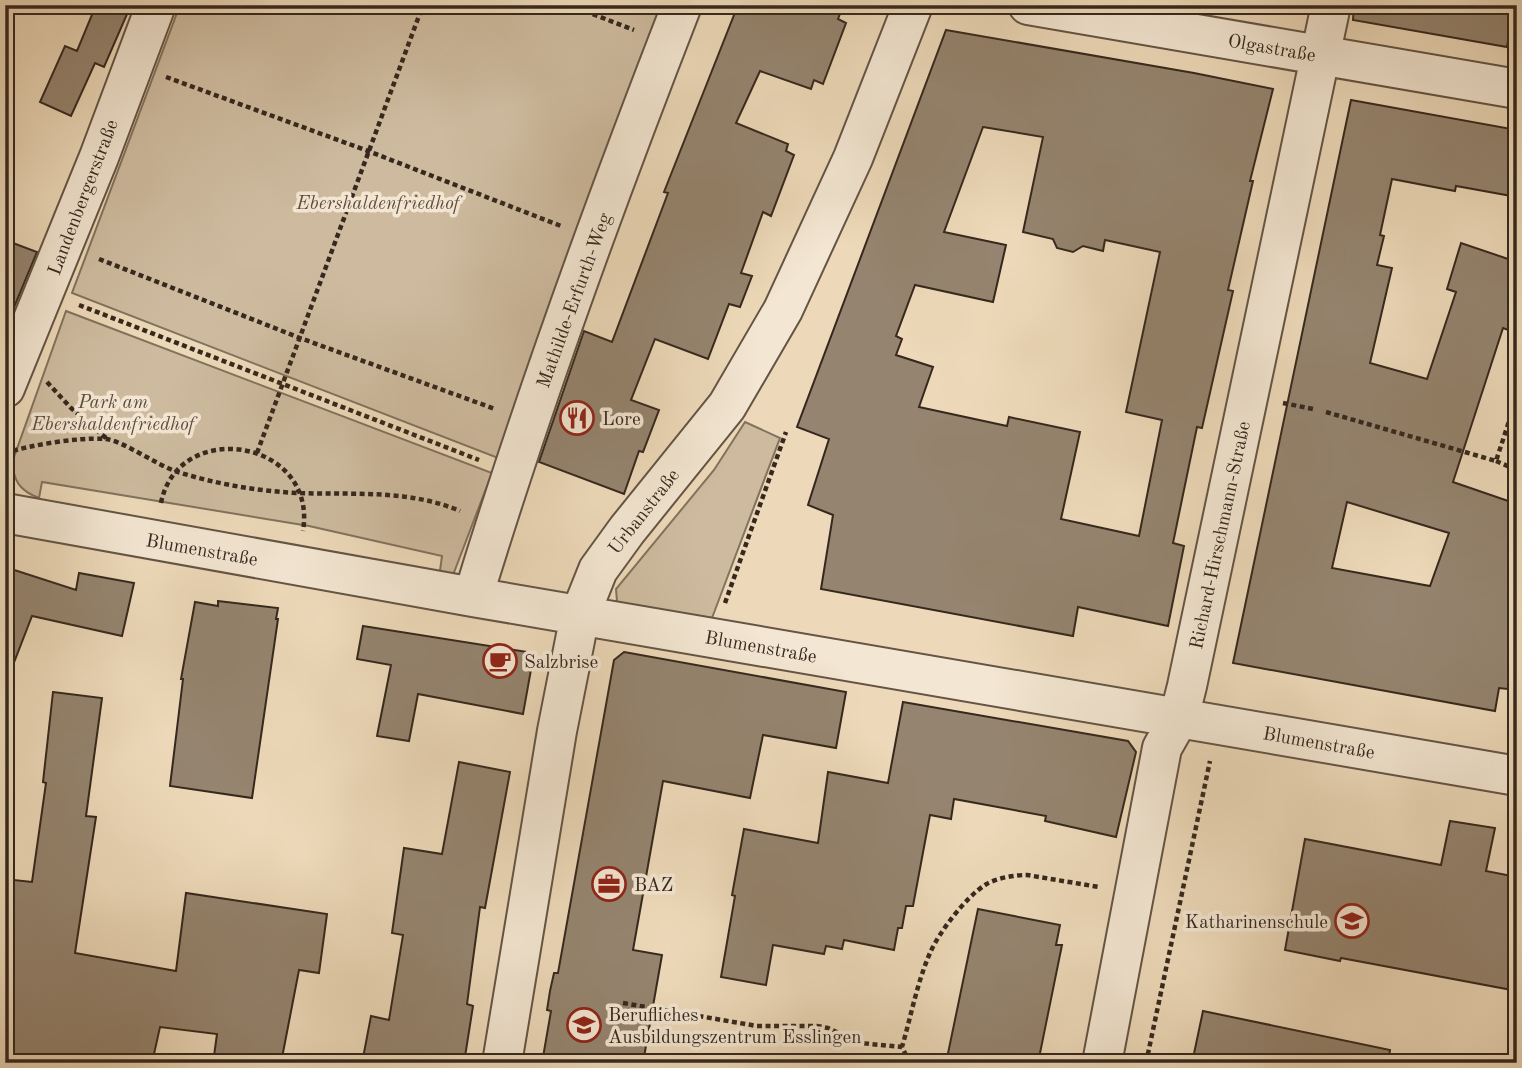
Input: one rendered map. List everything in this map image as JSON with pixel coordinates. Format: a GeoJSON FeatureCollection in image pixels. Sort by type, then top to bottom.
{"type":"FeatureCollection","features":[{"type":"Feature","properties":{"kind":"street","name":"Landenbergerstraße"},"geometry":{"type":"LineString","coordinates":[[5,388],[156,5]]}},
{"type":"Feature","properties":{"kind":"street","name":"Mathilde-Erfurth-Weg"},"geometry":{"type":"LineString","coordinates":[[473,597],[512,472],[580,278],[682,5]]}},
{"type":"Feature","properties":{"kind":"street","name":"Urbanstraße"},"geometry":{"type":"LineString","coordinates":[[502,1063],[557,731],[580,615],[598,570],[727,406],[783,310],[853,158],[913,5]]}},
{"type":"Feature","properties":{"kind":"street","name":"Olgastraße"},"geometry":{"type":"LineString","coordinates":[[1028,5],[1517,89]]}},
{"type":"Feature","properties":{"kind":"street","name":"Richard-Hirschmann-Straße"},"geometry":{"type":"LineString","coordinates":[[1102,1063],[1162,748],[1179,718],[1331,5]]}},
{"type":"Feature","properties":{"kind":"street","name":"Blumenstraße"},"geometry":{"type":"LineString","coordinates":[[5,513],[473,597],[1517,776]]}},
{"type":"Feature","properties":{"kind":"path"},"geometry":{"type":"LineString","coordinates":[[257,453],[423,5]]}},
{"type":"Feature","properties":{"kind":"path"},"geometry":{"type":"LineString","coordinates":[[569,5],[667,43]]}},
{"type":"Feature","properties":{"kind":"path"},"geometry":{"type":"LineString","coordinates":[[161,90],[170,65]]}},
{"type":"Feature","properties":{"kind":"path"},"geometry":{"type":"LineString","coordinates":[[166,77],[368,151],[568,229]]}},
{"type":"Feature","properties":{"kind":"path"},"geometry":{"type":"LineString","coordinates":[[103,247],[98,261],[501,411]]}},
{"type":"Feature","properties":{"kind":"path"},"geometry":{"type":"LineString","coordinates":[[45,292],[512,472]]}},
{"type":"Feature","properties":{"kind":"path"},"geometry":{"type":"LineString","coordinates":[[20,348],[56,393],[107,439],[176,471],[249,488],[298,493],[370,493],[415,497],[443,503],[495,525]]}},
{"type":"Feature","properties":{"kind":"path"},"geometry":{"type":"LineString","coordinates":[[1496,461],[1517,397]]}},
{"type":"Feature","properties":{"kind":"path"},"geometry":{"type":"LineString","coordinates":[[1326,412],[1496,461],[1517,470]]}},
{"type":"Feature","properties":{"kind":"path"},"geometry":{"type":"LineString","coordinates":[[724,605],[786,432]]}},
{"type":"Feature","properties":{"kind":"path"},"geometry":{"type":"LineString","coordinates":[[5,453],[46,444],[107,439]]}},
{"type":"Feature","properties":{"kind":"path"},"geometry":{"type":"LineString","coordinates":[[154,541],[163,492],[176,471],[186,462],[211,452],[241,450],[273,460],[285,470],[298,493],[304,506],[304,520],[297,566]]}},
{"type":"Feature","properties":{"kind":"path"},"geometry":{"type":"LineString","coordinates":[[1146,1063],[1218,725]]}},
{"type":"Feature","properties":{"kind":"path"},"geometry":{"type":"LineString","coordinates":[[910,1063],[902,1047],[931,950],[958,910],[987,883],[1016,875],[1027,875],[1135,893]]}},
{"type":"Feature","properties":{"kind":"path"},"geometry":{"type":"LineString","coordinates":[[624,1003],[757,1026],[817,1026],[828,1028],[860,1043],[902,1047]]}},
{"type":"Feature","properties":{"kind":"green space","name":"Ebershaldenfriedhof"},"geometry":{"type":"Polygon","coordinates":[[[180,5],[662,5],[498,458],[72,293],[180,5]]]}},
{"type":"Feature","properties":{"kind":"green space","name":"Park am Ebershaldenfriedhof"},"geometry":{"type":"Polygon","coordinates":[[[66,311],[492,473],[453,575],[439,578],[442,556],[309,526],[42,482],[39,498],[27,492],[18,484],[13,460],[66,311]]]}},
{"type":"Feature","properties":{"kind":"green space"},"geometry":{"type":"Polygon","coordinates":[[[745,422],[780,438],[712,618],[621,604],[617,601],[616,589],[714,470],[745,422]]]}},
{"type":"Feature","properties":{"kind":"building"},"geometry":{"type":"Polygon","coordinates":[[[96,5],[131,5],[104,67],[95,63],[71,116],[40,102],[65,46],[77,51],[96,5]]]}},
{"type":"Feature","properties":{"kind":"building"},"geometry":{"type":"Polygon","coordinates":[[[738,5],[826,5],[841,11],[838,19],[846,23],[823,84],[814,80],[811,89],[760,71],[736,123],[788,144],[786,151],[794,155],[771,216],[763,212],[741,273],[752,276],[740,307],[729,304],[708,359],[655,339],[631,400],[659,410],[643,452],[639,451],[624,494],[539,462],[584,331],[612,342],[668,193],[664,192],[738,5]]]}},
{"type":"Feature","properties":{"kind":"building"},"geometry":{"type":"Polygon","coordinates":[[[1354,5],[1514,5],[1507,47],[1353,20],[1354,5]]]}},
{"type":"Feature","properties":{"kind":"building"},"geometry":{"type":"Polygon","coordinates":[[[946,30],[1273,89],[1250,181],[1253,181],[1228,290],[1233,291],[1202,428],[1197,427],[1173,543],[1184,546],[1168,626],[1078,607],[1073,636],[821,589],[833,515],[808,505],[829,439],[797,427],[946,30]],[[983,127],[944,232],[1006,245],[993,302],[915,285],[896,336],[902,339],[896,355],[933,367],[919,407],[1007,426],[1009,417],[1080,432],[1061,519],[1139,536],[1162,420],[1126,412],[1160,252],[1105,240],[1103,251],[1083,246],[1073,252],[1057,248],[1053,239],[1023,232],[1043,137],[983,127]]]}},
{"type":"Feature","properties":{"kind":"building"},"geometry":{"type":"Polygon","coordinates":[[[1351,100],[1517,130],[1517,197],[1456,186],[1455,191],[1392,179],[1380,235],[1384,236],[1377,265],[1392,268],[1370,363],[1427,379],[1456,292],[1447,289],[1461,243],[1517,262],[1517,333],[1503,328],[1453,482],[1517,504],[1517,690],[1499,688],[1495,711],[1233,663],[1351,100]],[[1347,502],[1332,568],[1430,586],[1449,533],[1347,502]]]}},
{"type":"Feature","properties":{"kind":"building"},"geometry":{"type":"Polygon","coordinates":[[[5,240],[37,252],[5,329],[5,240]]]}},
{"type":"Feature","properties":{"kind":"building"},"geometry":{"type":"Polygon","coordinates":[[[5,567],[76,590],[79,573],[134,583],[122,636],[32,616],[8,678],[5,678],[5,567]]]}},
{"type":"Feature","properties":{"kind":"building"},"geometry":{"type":"Polygon","coordinates":[[[218,601],[278,608],[252,798],[170,786],[181,679],[195,602],[218,606],[218,601]]]}},
{"type":"Feature","properties":{"kind":"building"},"geometry":{"type":"Polygon","coordinates":[[[363,626],[534,653],[523,714],[418,694],[409,741],[377,736],[391,665],[357,659],[363,626]]]}},
{"type":"Feature","properties":{"kind":"building"},"geometry":{"type":"Polygon","coordinates":[[[624,652],[846,692],[836,748],[763,735],[750,798],[663,781],[633,950],[662,955],[643,1063],[542,1063],[551,1011],[547,1010],[550,991],[554,973],[558,973],[614,660],[624,652]]]}},
{"type":"Feature","properties":{"kind":"building"},"geometry":{"type":"Polygon","coordinates":[[[53,692],[102,698],[86,816],[96,817],[75,953],[176,971],[186,893],[327,914],[319,973],[299,970],[281,1063],[255,1063],[214,1056],[217,1034],[160,1027],[152,1063],[5,1063],[5,879],[32,882],[46,783],[43,782],[53,692]]]}},
{"type":"Feature","properties":{"kind":"building"},"geometry":{"type":"Polygon","coordinates":[[[903,702],[1128,741],[1136,752],[1116,837],[1045,821],[1046,816],[954,799],[951,819],[930,815],[913,906],[906,906],[894,950],[844,940],[842,949],[826,946],[824,954],[773,945],[766,985],[721,977],[744,829],[818,843],[828,772],[888,783],[903,702]]]}},
{"type":"Feature","properties":{"kind":"building"},"geometry":{"type":"Polygon","coordinates":[[[459,762],[510,772],[485,908],[480,907],[467,1004],[473,1006],[464,1063],[387,1063],[363,1058],[371,1016],[389,1020],[403,935],[392,933],[404,848],[442,854],[459,762]]]}},
{"type":"Feature","properties":{"kind":"building","name":"Katharinenschule"},"geometry":{"type":"Polygon","coordinates":[[[1450,821],[1495,828],[1486,871],[1517,877],[1517,991],[1285,950],[1305,839],[1441,865],[1450,821]]]}},
{"type":"Feature","properties":{"kind":"building"},"geometry":{"type":"Polygon","coordinates":[[[978,909],[1060,925],[1056,945],[1062,945],[1038,1063],[946,1063],[978,909]]]}},
{"type":"Feature","properties":{"kind":"building"},"geometry":{"type":"Polygon","coordinates":[[[1203,1011],[1390,1050],[1388,1063],[1192,1063],[1203,1011]]]}},
{"type":"Feature","properties":{"kind":"place","name":"Lore"},"geometry":{"type":"Point","coordinates":[577,418]}},
{"type":"Feature","properties":{"kind":"place","name":"Salzbrise"},"geometry":{"type":"Point","coordinates":[500,661]}},
{"type":"Feature","properties":{"kind":"place","name":"BAZ"},"geometry":{"type":"Point","coordinates":[609,884]}},
{"type":"Feature","properties":{"kind":"place","name":"Katharinenschule"},"geometry":{"type":"Point","coordinates":[1352,921]}},
{"type":"Feature","properties":{"kind":"place","name":"Berufliches Ausbildungszentrum Esslingen"},"geometry":{"type":"Point","coordinates":[584,1025]}}]}
